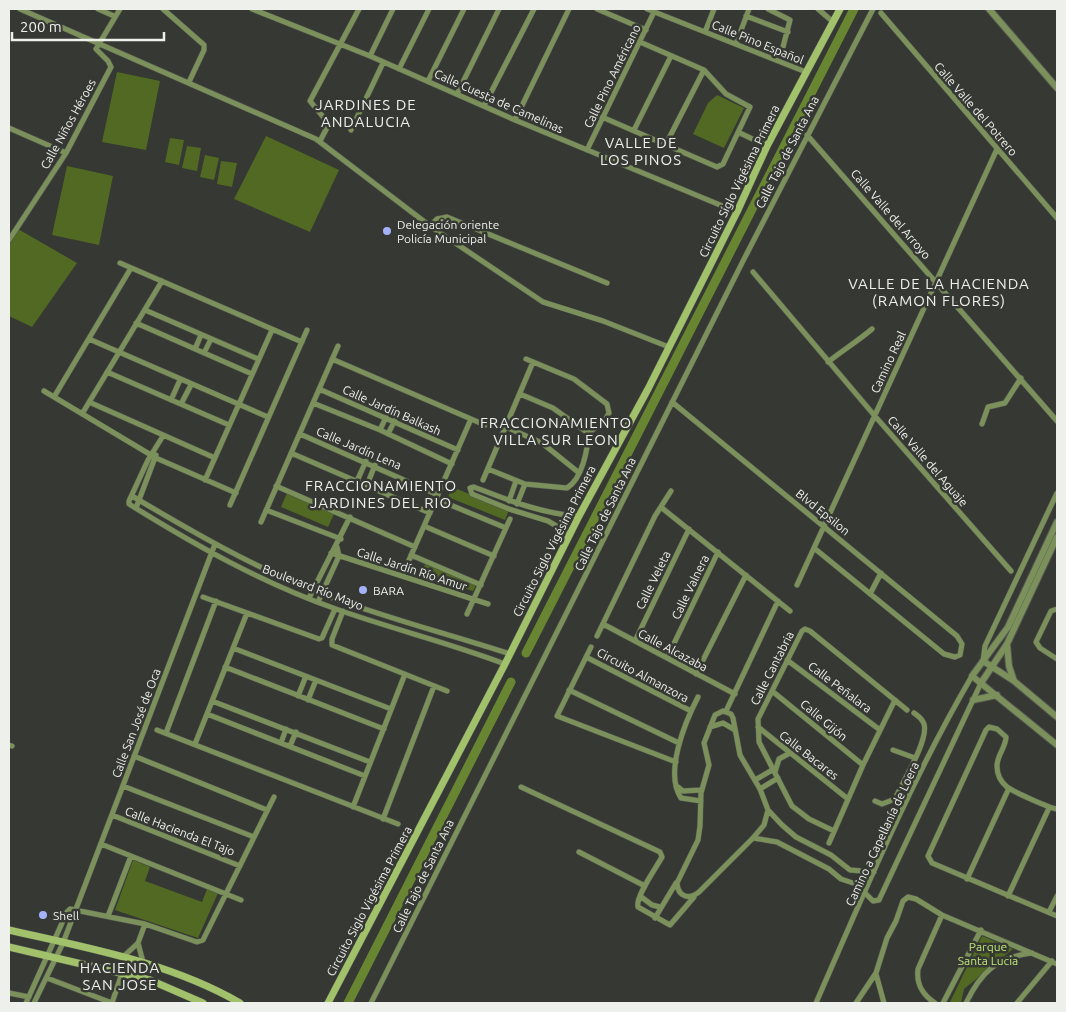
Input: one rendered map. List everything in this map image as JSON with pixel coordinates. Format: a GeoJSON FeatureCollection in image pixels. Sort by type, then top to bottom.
{"type":"FeatureCollection","features":[{"type":"Feature","properties":{"kind":"main road","name":"Circuito Siglo Vigésima Primera"},"geometry":{"type":"LineString","coordinates":[[328,1003],[505,664],[579,516],[669,347],[737,212],[767,146],[840,9]]}},
{"type":"Feature","properties":{"kind":"main road"},"geometry":{"type":"LineString","coordinates":[[9,930],[143,962],[198,982],[240,1003]]}},
{"type":"Feature","properties":{"kind":"main road"},"geometry":{"type":"LineString","coordinates":[[9,947],[150,980],[203,1003]]}},
{"type":"Feature","properties":{"kind":"street"},"geometry":{"type":"LineString","coordinates":[[20,9],[320,141],[430,226],[543,302],[603,321],[669,347]]}},
{"type":"Feature","properties":{"kind":"street"},"geometry":{"type":"LineString","coordinates":[[32,15],[35,9]]}},
{"type":"Feature","properties":{"kind":"street"},"geometry":{"type":"LineString","coordinates":[[98,9],[116,11],[99,44]]}},
{"type":"Feature","properties":{"kind":"street"},"geometry":{"type":"LineString","coordinates":[[163,9],[204,44],[204,50],[189,82]]}},
{"type":"Feature","properties":{"kind":"street","name":"Calle Cuesta de Camelinas"},"geometry":{"type":"LineString","coordinates":[[252,9],[370,56],[515,120],[737,212]]}},
{"type":"Feature","properties":{"kind":"street"},"geometry":{"type":"LineString","coordinates":[[320,141],[329,124],[310,101],[359,9]]}},
{"type":"Feature","properties":{"kind":"street"},"geometry":{"type":"LineString","coordinates":[[370,56],[393,9]]}},
{"type":"Feature","properties":{"kind":"street"},"geometry":{"type":"LineString","coordinates":[[399,69],[429,9]]}},
{"type":"Feature","properties":{"kind":"street"},"geometry":{"type":"LineString","coordinates":[[428,81],[464,9]]}},
{"type":"Feature","properties":{"kind":"street"},"geometry":{"type":"LineString","coordinates":[[456,94],[499,9]]}},
{"type":"Feature","properties":{"kind":"street"},"geometry":{"type":"LineString","coordinates":[[484,106],[534,9]]}},
{"type":"Feature","properties":{"kind":"street"},"geometry":{"type":"LineString","coordinates":[[515,120],[569,9]]}},
{"type":"Feature","properties":{"kind":"street"},"geometry":{"type":"LineString","coordinates":[[597,9],[646,30]]}},
{"type":"Feature","properties":{"kind":"street","name":"Calle Pino Español"},"geometry":{"type":"LineString","coordinates":[[647,9],[806,72]]}},
{"type":"Feature","properties":{"kind":"street"},"geometry":{"type":"LineString","coordinates":[[705,32],[714,9]]}},
{"type":"Feature","properties":{"kind":"street"},"geometry":{"type":"LineString","coordinates":[[736,44],[750,9]]}},
{"type":"Feature","properties":{"kind":"street"},"geometry":{"type":"LineString","coordinates":[[768,9],[788,17],[790,24],[783,46]]}},
{"type":"Feature","properties":{"kind":"street"},"geometry":{"type":"LineString","coordinates":[[818,9],[832,21]]}},
{"type":"Feature","properties":{"kind":"street","name":"Calle Tajo de Santa Ana"},"geometry":{"type":"LineString","coordinates":[[371,1003],[672,402],[873,9]]}},
{"type":"Feature","properties":{"kind":"street"},"geometry":{"type":"LineString","coordinates":[[989,9],[1057,88]]}},
{"type":"Feature","properties":{"kind":"street","name":"Calle Pino Américano"},"geometry":{"type":"LineString","coordinates":[[587,150],[654,12]]}},
{"type":"Feature","properties":{"kind":"street","name":"Calle Valle del Potrero"},"geometry":{"type":"LineString","coordinates":[[881,13],[1057,218]]}},
{"type":"Feature","properties":{"kind":"street"},"geometry":{"type":"LineString","coordinates":[[746,16],[788,32]]}},
{"type":"Feature","properties":{"kind":"street"},"geometry":{"type":"LineString","coordinates":[[602,117],[717,167],[721,166],[740,133],[750,107],[726,94],[704,70],[640,42]]}},
{"type":"Feature","properties":{"kind":"street","name":"Calle Niños Héroes"},"geometry":{"type":"LineString","coordinates":[[9,240],[66,153],[111,66],[97,52],[99,44]]}},
{"type":"Feature","properties":{"kind":"street"},"geometry":{"type":"LineString","coordinates":[[634,130],[671,56]]}},
{"type":"Feature","properties":{"kind":"street"},"geometry":{"type":"LineString","coordinates":[[351,130],[383,63]]}},
{"type":"Feature","properties":{"kind":"street"},"geometry":{"type":"LineString","coordinates":[[666,144],[704,70]]}},
{"type":"Feature","properties":{"kind":"street"},"geometry":{"type":"LineString","coordinates":[[9,128],[66,153]]}},
{"type":"Feature","properties":{"kind":"street"},"geometry":{"type":"LineString","coordinates":[[740,133],[767,146]]}},
{"type":"Feature","properties":{"kind":"street","name":"Calle Valle del Arroyo"},"geometry":{"type":"LineString","coordinates":[[808,135],[1057,421]]}},
{"type":"Feature","properties":{"kind":"street","name":"Camino Real"},"geometry":{"type":"LineString","coordinates":[[797,585],[997,149]]}},
{"type":"Feature","properties":{"kind":"street"},"geometry":{"type":"LineString","coordinates":[[430,226],[437,218],[447,217],[607,283]]}},
{"type":"Feature","properties":{"kind":"street"},"geometry":{"type":"LineString","coordinates":[[120,263],[302,342]]}},
{"type":"Feature","properties":{"kind":"street"},"geometry":{"type":"LineString","coordinates":[[54,397],[131,268]]}},
{"type":"Feature","properties":{"kind":"street","name":"Calle Valle del Aguaje"},"geometry":{"type":"LineString","coordinates":[[753,272],[828,362],[1011,571]]}},
{"type":"Feature","properties":{"kind":"street"},"geometry":{"type":"LineString","coordinates":[[82,414],[162,281]]}},
{"type":"Feature","properties":{"kind":"street"},"geometry":{"type":"LineString","coordinates":[[145,310],[258,360]]}},
{"type":"Feature","properties":{"kind":"street"},"geometry":{"type":"LineString","coordinates":[[136,323],[252,374]]}},
{"type":"Feature","properties":{"kind":"street"},"geometry":{"type":"LineString","coordinates":[[828,362],[844,349],[854,345],[872,329]]}},
{"type":"Feature","properties":{"kind":"street"},"geometry":{"type":"LineString","coordinates":[[205,480],[272,330]]}},
{"type":"Feature","properties":{"kind":"street"},"geometry":{"type":"LineString","coordinates":[[230,505],[307,330]]}},
{"type":"Feature","properties":{"kind":"street"},"geometry":{"type":"LineString","coordinates":[[195,349],[202,335]]}},
{"type":"Feature","properties":{"kind":"street"},"geometry":{"type":"LineString","coordinates":[[204,353],[210,338]]}},
{"type":"Feature","properties":{"kind":"street"},"geometry":{"type":"LineString","coordinates":[[89,339],[268,418]]}},
{"type":"Feature","properties":{"kind":"street"},"geometry":{"type":"LineString","coordinates":[[261,522],[338,346]]}},
{"type":"Feature","properties":{"kind":"street"},"geometry":{"type":"LineString","coordinates":[[332,359],[485,425]]}},
{"type":"Feature","properties":{"kind":"street"},"geometry":{"type":"LineString","coordinates":[[488,469],[525,484],[567,488],[572,484],[587,453],[588,433],[606,419],[609,406],[582,384],[526,359]]}},
{"type":"Feature","properties":{"kind":"street"},"geometry":{"type":"LineString","coordinates":[[483,480],[533,362]]}},
{"type":"Feature","properties":{"kind":"street"},"geometry":{"type":"LineString","coordinates":[[108,372],[229,425]]}},
{"type":"Feature","properties":{"kind":"street"},"geometry":{"type":"LineString","coordinates":[[982,424],[988,407],[1005,403],[1021,378]]}},
{"type":"Feature","properties":{"kind":"street"},"geometry":{"type":"LineString","coordinates":[[171,400],[180,380]]}},
{"type":"Feature","properties":{"kind":"street"},"geometry":{"type":"LineString","coordinates":[[181,404],[191,385]]}},
{"type":"Feature","properties":{"kind":"street","name":"Calle Jardín Balkash"},"geometry":{"type":"LineString","coordinates":[[319,389],[395,420],[458,450]]}},
{"type":"Feature","properties":{"kind":"street"},"geometry":{"type":"LineString","coordinates":[[44,391],[154,457],[236,493]]}},
{"type":"Feature","properties":{"kind":"street"},"geometry":{"type":"LineString","coordinates":[[520,394],[553,408],[588,433]]}},
{"type":"Feature","properties":{"kind":"street"},"geometry":{"type":"LineString","coordinates":[[90,402],[214,458]]}},
{"type":"Feature","properties":{"kind":"street","name":"Blvd Epsilon"},"geometry":{"type":"LineString","coordinates":[[672,402],[824,525],[960,640],[962,652],[955,657],[944,654],[870,594]]}},
{"type":"Feature","properties":{"kind":"street","name":"Calle Jardín Balkash"},"geometry":{"type":"LineString","coordinates":[[313,403],[380,430],[452,464]]}},
{"type":"Feature","properties":{"kind":"street"},"geometry":{"type":"LineString","coordinates":[[380,430],[386,417]]}},
{"type":"Feature","properties":{"kind":"street"},"geometry":{"type":"LineString","coordinates":[[402,576],[471,419]]}},
{"type":"Feature","properties":{"kind":"street"},"geometry":{"type":"LineString","coordinates":[[388,434],[395,420]]}},
{"type":"Feature","properties":{"kind":"street"},"geometry":{"type":"LineString","coordinates":[[506,427],[542,443],[578,472]]}},
{"type":"Feature","properties":{"kind":"street","name":"Calle Jardín Lena"},"geometry":{"type":"LineString","coordinates":[[300,434],[375,465],[437,497],[506,528]]}},
{"type":"Feature","properties":{"kind":"street"},"geometry":{"type":"LineString","coordinates":[[136,508],[156,450],[164,436]]}},
{"type":"Feature","properties":{"kind":"street"},"geometry":{"type":"LineString","coordinates":[[291,453],[430,513]]}},
{"type":"Feature","properties":{"kind":"street"},"geometry":{"type":"LineString","coordinates":[[130,498],[154,457]]}},
{"type":"Feature","properties":{"kind":"street"},"geometry":{"type":"LineString","coordinates":[[357,481],[366,461]]}},
{"type":"Feature","properties":{"kind":"street"},"geometry":{"type":"LineString","coordinates":[[366,485],[375,465]]}},
{"type":"Feature","properties":{"kind":"street"},"geometry":{"type":"LineString","coordinates":[[509,500],[516,481]]}},
{"type":"Feature","properties":{"kind":"street"},"geometry":{"type":"LineString","coordinates":[[517,504],[525,484]]}},
{"type":"Feature","properties":{"kind":"street"},"geometry":{"type":"LineString","coordinates":[[276,486],[415,546]]}},
{"type":"Feature","properties":{"kind":"street"},"geometry":{"type":"LineString","coordinates":[[570,534],[548,520],[472,494],[470,488],[474,486],[517,504],[550,513],[579,516]]}},
{"type":"Feature","properties":{"kind":"street"},"geometry":{"type":"LineString","coordinates":[[597,636],[655,516],[662,508],[671,491]]}},
{"type":"Feature","properties":{"kind":"street"},"geometry":{"type":"LineString","coordinates":[[983,661],[986,646],[1057,493]]}},
{"type":"Feature","properties":{"kind":"street","name":"Boulevard Río Mayo"},"geometry":{"type":"LineString","coordinates":[[505,664],[318,602],[211,554],[129,504],[130,498],[140,500],[215,544],[261,568],[322,594],[510,654]]}},
{"type":"Feature","properties":{"kind":"street"},"geometry":{"type":"LineString","coordinates":[[662,508],[790,610]]}},
{"type":"Feature","properties":{"kind":"street"},"geometry":{"type":"LineString","coordinates":[[266,510],[340,539]]}},
{"type":"Feature","properties":{"kind":"street"},"geometry":{"type":"LineString","coordinates":[[548,520],[550,513]]}},
{"type":"Feature","properties":{"kind":"street"},"geometry":{"type":"LineString","coordinates":[[309,598],[330,553],[337,547],[350,518]]}},
{"type":"Feature","properties":{"kind":"street"},"geometry":{"type":"LineString","coordinates":[[467,614],[510,519]]}},
{"type":"Feature","properties":{"kind":"street"},"geometry":{"type":"LineString","coordinates":[[1057,522],[1013,619],[1003,636],[972,676],[1057,745]]}},
{"type":"Feature","properties":{"kind":"street"},"geometry":{"type":"LineString","coordinates":[[424,526],[494,556]]}},
{"type":"Feature","properties":{"kind":"street","name":"Calle Veleta"},"geometry":{"type":"LineString","coordinates":[[635,641],[689,529]]}},
{"type":"Feature","properties":{"kind":"street"},"geometry":{"type":"LineString","coordinates":[[753,838],[777,842],[829,869],[848,883],[856,884],[873,901],[880,900],[909,833],[973,700],[1007,644],[1057,537]]}},
{"type":"Feature","properties":{"kind":"street","name":"Calle San José de Oca"},"geometry":{"type":"LineString","coordinates":[[34,1003],[63,943],[215,544]]}},
{"type":"Feature","properties":{"kind":"street"},"geometry":{"type":"LineString","coordinates":[[318,602],[339,556],[337,547]]}},
{"type":"Feature","properties":{"kind":"street"},"geometry":{"type":"LineString","coordinates":[[814,548],[870,594],[881,573]]}},
{"type":"Feature","properties":{"kind":"street","name":"Calle Valnera"},"geometry":{"type":"LineString","coordinates":[[667,658],[718,552]]}},
{"type":"Feature","properties":{"kind":"street","name":"Calle Jardín Río Amur"},"geometry":{"type":"LineString","coordinates":[[330,553],[488,604]]}},
{"type":"Feature","properties":{"kind":"street"},"geometry":{"type":"LineString","coordinates":[[411,555],[481,585]]}},
{"type":"Feature","properties":{"kind":"street"},"geometry":{"type":"LineString","coordinates":[[696,674],[746,575]]}},
{"type":"Feature","properties":{"kind":"street"},"geometry":{"type":"LineString","coordinates":[[203,596],[319,639],[322,638],[335,609]]}},
{"type":"Feature","properties":{"kind":"street"},"geometry":{"type":"LineString","coordinates":[[166,733],[216,601]]}},
{"type":"Feature","properties":{"kind":"street"},"geometry":{"type":"LineString","coordinates":[[655,918],[660,907],[677,883],[698,840],[701,790],[709,765],[704,743],[715,714],[726,711],[778,601]]}},
{"type":"Feature","properties":{"kind":"street"},"geometry":{"type":"LineString","coordinates":[[1057,609],[1051,611],[1036,642],[1040,648],[1057,660]]}},
{"type":"Feature","properties":{"kind":"street"},"geometry":{"type":"LineString","coordinates":[[343,611],[332,639],[332,645],[447,690]]}},
{"type":"Feature","properties":{"kind":"street"},"geometry":{"type":"LineString","coordinates":[[195,744],[247,613]]}},
{"type":"Feature","properties":{"kind":"street","name":"Calle Alcazaba"},"geometry":{"type":"LineString","coordinates":[[603,624],[735,694]]}},
{"type":"Feature","properties":{"kind":"street","name":"Calle Cantabria"},"geometry":{"type":"LineString","coordinates":[[758,727],[758,719],[772,690],[802,631],[807,629],[907,710]]}},
{"type":"Feature","properties":{"kind":"street"},"geometry":{"type":"LineString","coordinates":[[1007,644],[1009,666],[1014,681]]}},
{"type":"Feature","properties":{"kind":"street","name":"Circuito Almanzora"},"geometry":{"type":"LineString","coordinates":[[591,647],[557,716],[676,762]]}},
{"type":"Feature","properties":{"kind":"street"},"geometry":{"type":"LineString","coordinates":[[233,648],[392,708]]}},
{"type":"Feature","properties":{"kind":"street","name":"Circuito Almanzora"},"geometry":{"type":"LineString","coordinates":[[586,657],[690,711]]}},
{"type":"Feature","properties":{"kind":"street","name":"Calle Peñalara"},"geometry":{"type":"LineString","coordinates":[[787,660],[880,730]]}},
{"type":"Feature","properties":{"kind":"street"},"geometry":{"type":"LineString","coordinates":[[983,661],[1014,681],[1057,717]]}},
{"type":"Feature","properties":{"kind":"street"},"geometry":{"type":"LineString","coordinates":[[225,667],[384,729]]}},
{"type":"Feature","properties":{"kind":"street"},"geometry":{"type":"LineString","coordinates":[[353,807],[405,674]]}},
{"type":"Feature","properties":{"kind":"street"},"geometry":{"type":"LineString","coordinates":[[298,696],[306,676]]}},
{"type":"Feature","properties":{"kind":"street","name":"Camino a Capellanía de Loera"},"geometry":{"type":"LineString","coordinates":[[816,1003],[911,793],[945,723],[972,676]]}},
{"type":"Feature","properties":{"kind":"street"},"geometry":{"type":"LineString","coordinates":[[308,700],[316,680]]}},
{"type":"Feature","properties":{"kind":"street"},"geometry":{"type":"LineString","coordinates":[[383,819],[434,686]]}},
{"type":"Feature","properties":{"kind":"street"},"geometry":{"type":"LineString","coordinates":[[569,690],[679,743]]}},
{"type":"Feature","properties":{"kind":"street","name":"Calle Gijón"},"geometry":{"type":"LineString","coordinates":[[772,690],[863,766]]}},
{"type":"Feature","properties":{"kind":"street"},"geometry":{"type":"LineString","coordinates":[[973,700],[997,696]]}},
{"type":"Feature","properties":{"kind":"street","name":"Circuito Almanzora"},"geometry":{"type":"LineString","coordinates":[[678,786],[676,762],[679,743],[690,711],[698,697]]}},
{"type":"Feature","properties":{"kind":"street"},"geometry":{"type":"LineString","coordinates":[[212,700],[370,762]]}},
{"type":"Feature","properties":{"kind":"street"},"geometry":{"type":"LineString","coordinates":[[829,843],[848,798],[895,700]]}},
{"type":"Feature","properties":{"kind":"street"},"geometry":{"type":"LineString","coordinates":[[726,711],[733,718],[740,755],[760,789],[768,810],[782,826],[796,837],[831,855],[850,870],[874,872]]}},
{"type":"Feature","properties":{"kind":"street"},"geometry":{"type":"LineString","coordinates":[[875,801],[882,804],[889,803],[894,799],[925,736],[924,724],[921,718],[914,713]]}},
{"type":"Feature","properties":{"kind":"street"},"geometry":{"type":"LineString","coordinates":[[207,714],[365,776]]}},
{"type":"Feature","properties":{"kind":"street"},"geometry":{"type":"LineString","coordinates":[[710,727],[723,723],[735,730]]}},
{"type":"Feature","properties":{"kind":"street"},"geometry":{"type":"LineString","coordinates":[[758,727],[759,742],[796,810],[809,819],[834,831]]}},
{"type":"Feature","properties":{"kind":"street","name":"Calle Bacares"},"geometry":{"type":"LineString","coordinates":[[758,727],[848,798]]}},
{"type":"Feature","properties":{"kind":"street"},"geometry":{"type":"LineString","coordinates":[[1057,809],[1049,808],[1009,788],[1001,780],[997,767],[999,752],[1005,744],[1006,737],[997,728],[989,727],[984,734],[928,856],[932,863],[1057,916]]}},
{"type":"Feature","properties":{"kind":"street"},"geometry":{"type":"LineString","coordinates":[[281,743],[286,729]]}},
{"type":"Feature","properties":{"kind":"street"},"geometry":{"type":"LineString","coordinates":[[157,730],[398,824]]}},
{"type":"Feature","properties":{"kind":"street"},"geometry":{"type":"LineString","coordinates":[[290,746],[296,732]]}},
{"type":"Feature","properties":{"kind":"street"},"geometry":{"type":"LineString","coordinates":[[893,750],[914,758]]}},
{"type":"Feature","properties":{"kind":"street"},"geometry":{"type":"LineString","coordinates":[[760,789],[776,773],[779,759],[790,753]]}},
{"type":"Feature","properties":{"kind":"street"},"geometry":{"type":"LineString","coordinates":[[134,756],[267,810]]}},
{"type":"Feature","properties":{"kind":"street"},"geometry":{"type":"LineString","coordinates":[[755,780],[776,773]]}},
{"type":"Feature","properties":{"kind":"street"},"geometry":{"type":"LineString","coordinates":[[123,786],[254,837]]}},
{"type":"Feature","properties":{"kind":"street"},"geometry":{"type":"LineString","coordinates":[[678,786],[683,791],[701,790]]}},
{"type":"Feature","properties":{"kind":"street"},"geometry":{"type":"LineString","coordinates":[[678,786],[681,798],[701,801]]}},
{"type":"Feature","properties":{"kind":"street"},"geometry":{"type":"LineString","coordinates":[[521,787],[660,852],[662,857],[637,903],[638,907],[670,925],[694,897],[753,838],[764,825],[768,810]]}},
{"type":"Feature","properties":{"kind":"street"},"geometry":{"type":"LineString","coordinates":[[900,787],[911,793]]}},
{"type":"Feature","properties":{"kind":"street"},"geometry":{"type":"LineString","coordinates":[[967,879],[1009,788]]}},
{"type":"Feature","properties":{"kind":"street"},"geometry":{"type":"LineString","coordinates":[[76,908],[145,924],[192,941],[200,941],[226,894],[274,797]]}},
{"type":"Feature","properties":{"kind":"street"},"geometry":{"type":"LineString","coordinates":[[1008,896],[1049,808]]}},
{"type":"Feature","properties":{"kind":"street","name":"Calle Hacienda El Tajo"},"geometry":{"type":"LineString","coordinates":[[112,815],[240,866]]}},
{"type":"Feature","properties":{"kind":"street"},"geometry":{"type":"LineString","coordinates":[[101,844],[240,900]]}},
{"type":"Feature","properties":{"kind":"street"},"geometry":{"type":"LineString","coordinates":[[579,852],[645,886]]}},
{"type":"Feature","properties":{"kind":"street"},"geometry":{"type":"LineString","coordinates":[[108,916],[131,856]]}},
{"type":"Feature","properties":{"kind":"street"},"geometry":{"type":"LineString","coordinates":[[856,884],[859,871]]}},
{"type":"Feature","properties":{"kind":"street"},"geometry":{"type":"LineString","coordinates":[[677,883],[679,892],[684,896],[694,897]]}},
{"type":"Feature","properties":{"kind":"street"},"geometry":{"type":"LineString","coordinates":[[640,896],[652,905],[660,907]]}},
{"type":"Feature","properties":{"kind":"street"},"geometry":{"type":"LineString","coordinates":[[1049,912],[1057,896]]}},
{"type":"Feature","properties":{"kind":"street"},"geometry":{"type":"LineString","coordinates":[[856,1003],[876,973],[887,938],[905,898],[916,899],[942,915],[1055,963],[1017,1003]]}},
{"type":"Feature","properties":{"kind":"street","name":"Calle San José de Oca"},"geometry":{"type":"LineString","coordinates":[[26,1003],[49,956],[66,912],[76,908]]}},
{"type":"Feature","properties":{"kind":"street"},"geometry":{"type":"LineString","coordinates":[[935,1003],[922,991],[917,976],[918,969],[942,915]]}},
{"type":"Feature","properties":{"kind":"street"},"geometry":{"type":"LineString","coordinates":[[122,957],[138,943],[145,924]]}},
{"type":"Feature","properties":{"kind":"street"},"geometry":{"type":"LineString","coordinates":[[943,1003],[980,930]]}},
{"type":"Feature","properties":{"kind":"street"},"geometry":{"type":"LineString","coordinates":[[138,943],[143,962]]}},
{"type":"Feature","properties":{"kind":"street"},"geometry":{"type":"LineString","coordinates":[[966,1003],[976,986],[994,966],[1008,956],[1032,953]]}},
{"type":"Feature","properties":{"kind":"street"},"geometry":{"type":"LineString","coordinates":[[47,978],[112,1003],[122,973]]}},
{"type":"Feature","properties":{"kind":"street"},"geometry":{"type":"LineString","coordinates":[[876,973],[884,1003]]}},
{"type":"Feature","properties":{"kind":"street"},"geometry":{"type":"LineString","coordinates":[[9,992],[29,997]]}},
{"type":"Feature","properties":{"kind":"green space"},"geometry":{"type":"Polygon","coordinates":[[[117,72],[160,81],[146,150],[102,142],[117,72]]]}},
{"type":"Feature","properties":{"kind":"green space"},"geometry":{"type":"Polygon","coordinates":[[[717,95],[744,108],[724,148],[693,134],[708,103],[717,95]]]}},
{"type":"Feature","properties":{"kind":"green space"},"geometry":{"type":"Polygon","coordinates":[[[266,136],[339,170],[310,232],[234,199],[266,136]]]}},
{"type":"Feature","properties":{"kind":"green space"},"geometry":{"type":"Polygon","coordinates":[[[170,138],[184,140],[179,165],[165,162],[170,138]]]}},
{"type":"Feature","properties":{"kind":"green space"},"geometry":{"type":"Polygon","coordinates":[[[187,146],[201,148],[197,171],[182,168],[187,146]]]}},
{"type":"Feature","properties":{"kind":"green space"},"geometry":{"type":"Polygon","coordinates":[[[205,155],[219,158],[214,180],[200,177],[205,155]]]}},
{"type":"Feature","properties":{"kind":"green space"},"geometry":{"type":"Polygon","coordinates":[[[221,161],[237,163],[232,187],[217,184],[221,161]]]}},
{"type":"Feature","properties":{"kind":"green space"},"geometry":{"type":"Polygon","coordinates":[[[67,166],[113,176],[99,245],[52,235],[67,166]]]}},
{"type":"Feature","properties":{"kind":"green space"},"geometry":{"type":"Polygon","coordinates":[[[18,229],[77,263],[32,327],[9,316],[9,245],[18,229]]]}},
{"type":"Feature","properties":{"kind":"green space"},"geometry":{"type":"Polygon","coordinates":[[[452,487],[509,510],[505,520],[448,497],[452,487]]]}},
{"type":"Feature","properties":{"kind":"green space"},"geometry":{"type":"Polygon","coordinates":[[[287,493],[334,514],[328,527],[281,507],[287,493]]]}},
{"type":"Feature","properties":{"kind":"green space"},"geometry":{"type":"Polygon","coordinates":[[[425,564],[476,585],[473,591],[421,575],[425,564]]]}},
{"type":"Feature","properties":{"kind":"green space"},"geometry":{"type":"Polygon","coordinates":[[[133,860],[150,867],[145,881],[202,902],[207,889],[218,893],[198,938],[115,910],[133,860]]]}},
{"type":"Feature","properties":{"kind":"green space","name":"Parque Santa Lucia"},"geometry":{"type":"Polygon","coordinates":[[[982,936],[1013,949],[964,989],[961,1003],[950,1002],[982,936]]]}},
{"type":"Feature","properties":{"kind":"waterway"},"geometry":{"type":"LineString","coordinates":[[526,653],[854,9]]}},
{"type":"Feature","properties":{"kind":"waterway"},"geometry":{"type":"LineString","coordinates":[[348,1003],[511,682]]}},
{"type":"Feature","properties":{"kind":"place","name":"Delegación oriente Policía Municipal"},"geometry":{"type":"Point","coordinates":[387,231]}},
{"type":"Feature","properties":{"kind":"place","name":"BARA"},"geometry":{"type":"Point","coordinates":[363,590]}},
{"type":"Feature","properties":{"kind":"place","name":"Shell"},"geometry":{"type":"Point","coordinates":[43,915]}},
{"type":"Feature","properties":{"kind":"district","name":"JARDINES DE ANDALUCIA"},"geometry":{"type":"Point","coordinates":[366,112]}},
{"type":"Feature","properties":{"kind":"district","name":"VALLE DE LOS PINOS"},"geometry":{"type":"Point","coordinates":[641,150]}},
{"type":"Feature","properties":{"kind":"district","name":"VALLE DE LA HACIENDA (RAMON FLORES)"},"geometry":{"type":"Point","coordinates":[939,292]}},
{"type":"Feature","properties":{"kind":"district","name":"FRACCIONAMIENTO VILLA SUR LEON"},"geometry":{"type":"Point","coordinates":[556,430]}},
{"type":"Feature","properties":{"kind":"district","name":"FRACCIONAMIENTO JARDINES DEL RIO"},"geometry":{"type":"Point","coordinates":[381,494]}},
{"type":"Feature","properties":{"kind":"district","name":"HACIENDA SAN JOSE"},"geometry":{"type":"Point","coordinates":[120,976]}}]}
